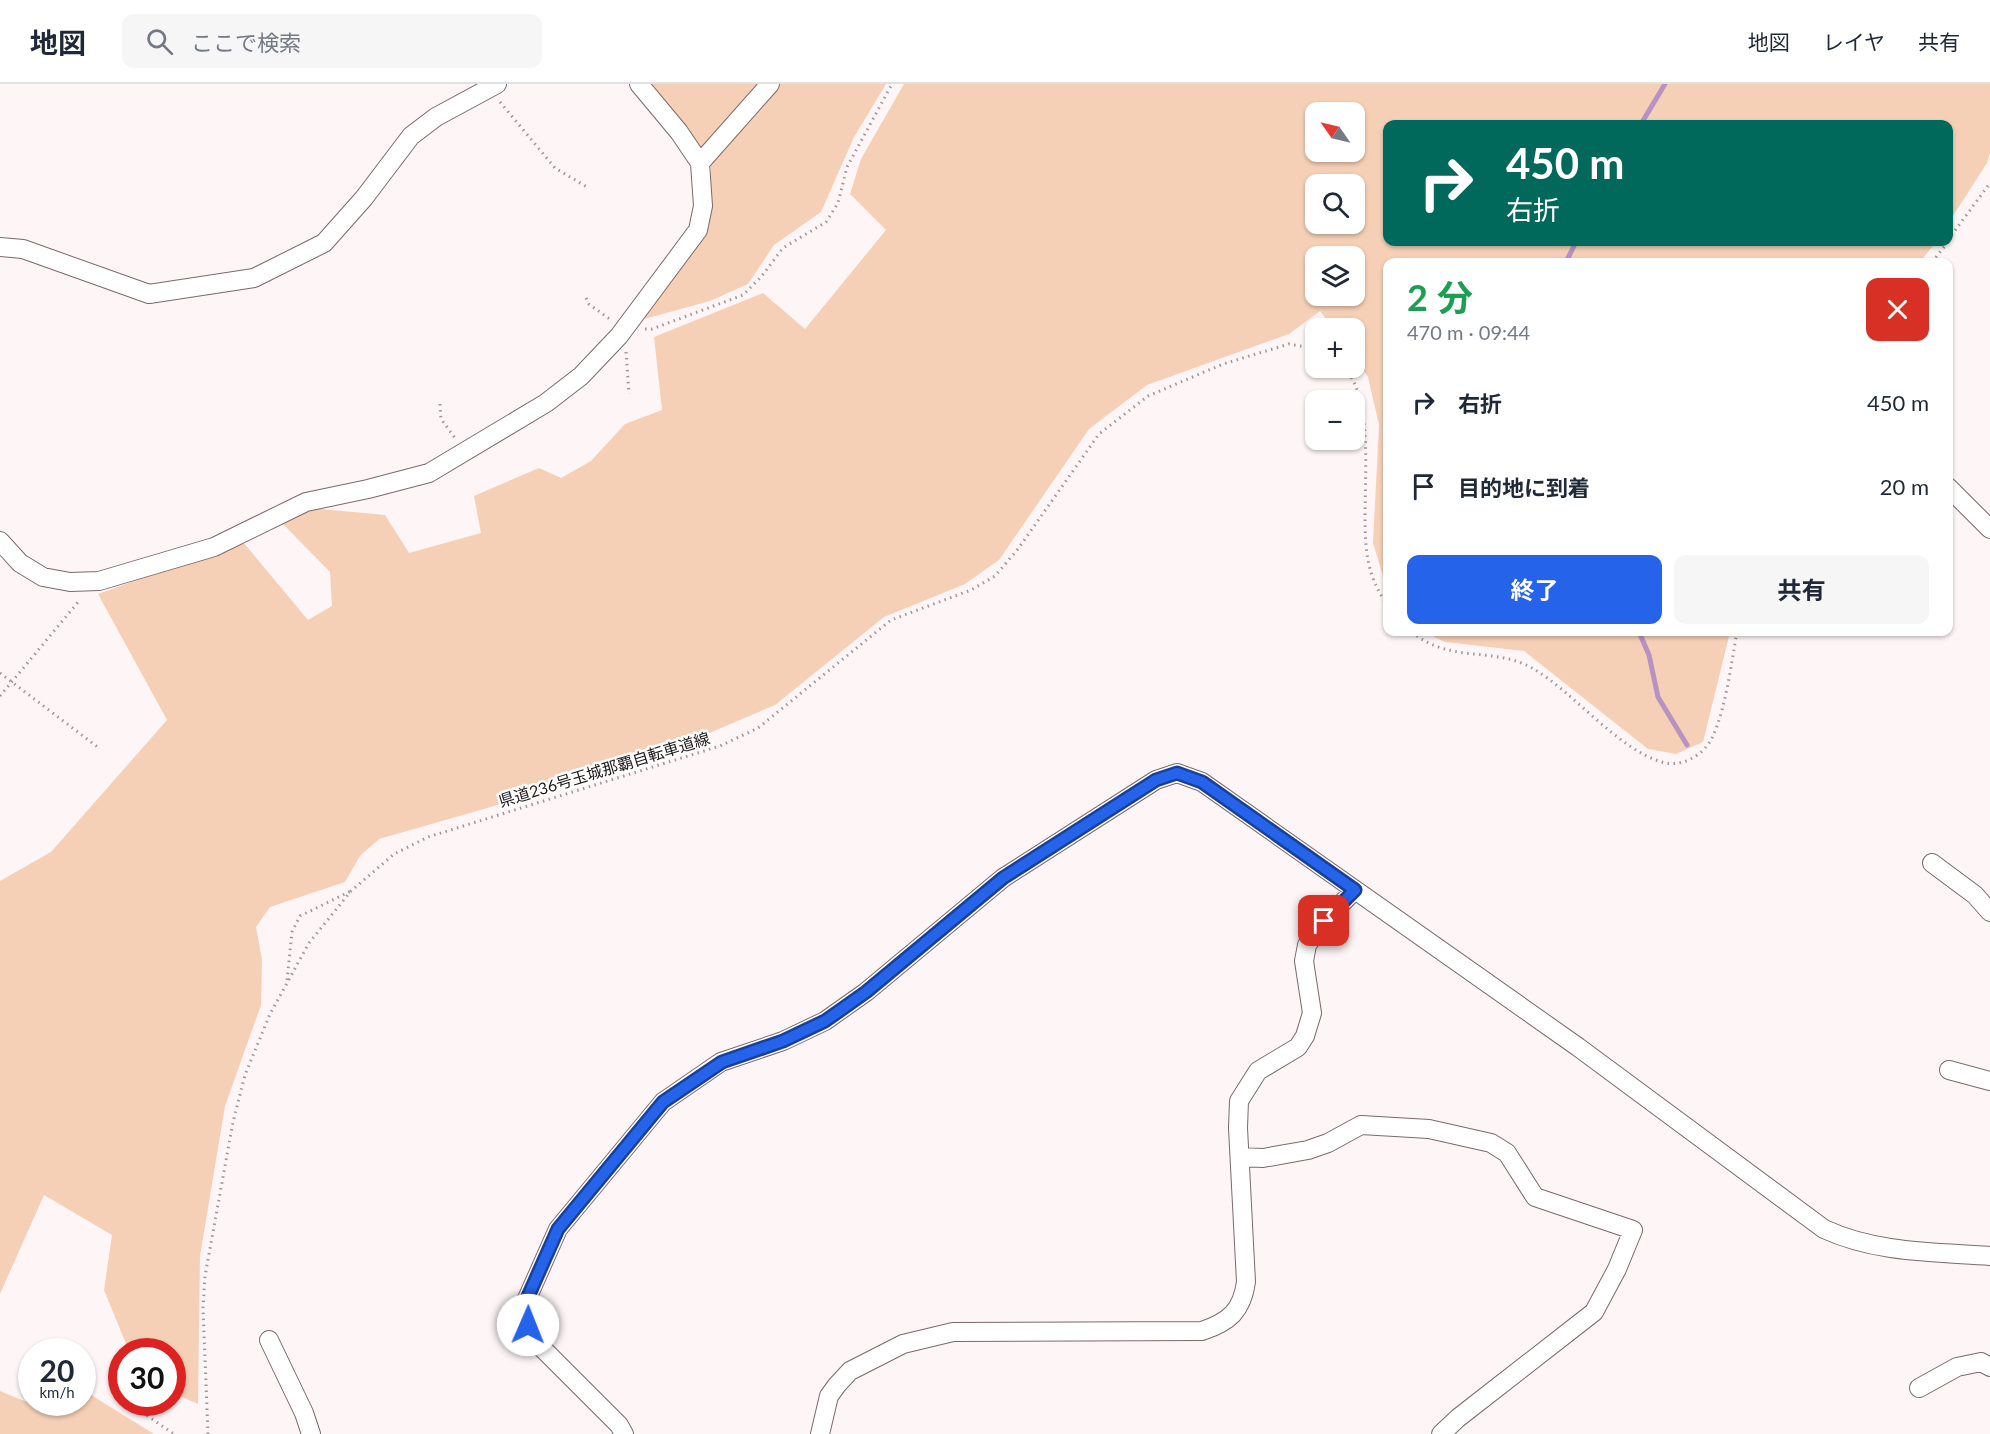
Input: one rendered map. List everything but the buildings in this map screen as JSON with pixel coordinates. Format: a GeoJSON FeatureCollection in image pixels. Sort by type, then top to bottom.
{"type":"FeatureCollection","features":[{"type":"Feature","properties":{"kind":"street"},"geometry":{"type":"LineString","coordinates":[[0,541],[20,564],[44,577],[70,582],[99,581],[214,547],[306,502],[368,489],[429,472],[546,403],[581,376],[624,329],[698,230],[703,206],[700,163],[679,132],[639,84]]}},
{"type":"Feature","properties":{"kind":"street"},"geometry":{"type":"LineString","coordinates":[[700,163],[770,84]]}},
{"type":"Feature","properties":{"kind":"street"},"geometry":{"type":"LineString","coordinates":[[0,247],[23,249],[149,294],[254,278],[324,243],[364,198],[411,136],[436,117],[493,86]]}},
{"type":"Feature","properties":{"kind":"street"},"geometry":{"type":"LineString","coordinates":[[1953,492],[1990,529]]}},
{"type":"Feature","properties":{"kind":"street"},"geometry":{"type":"LineString","coordinates":[[624,1434],[619,1425],[541,1347],[528,1325],[526,1301],[558,1229],[663,1102],[722,1062],[783,1041],[825,1021],[866,992],[1003,878],[1156,780],[1177,773],[1202,782],[1578,1047],[1824,1229],[1850,1241],[1878,1248],[1990,1256]]}},
{"type":"Feature","properties":{"kind":"street"},"geometry":{"type":"LineString","coordinates":[[1932,863],[1975,895],[1990,912]]}},
{"type":"Feature","properties":{"kind":"street"},"geometry":{"type":"LineString","coordinates":[[820,1434],[829,1396],[837,1385],[850,1371],[903,1344],[953,1332],[1202,1331],[1222,1324],[1237,1312],[1244,1298],[1246,1282],[1238,1115],[1243,1091],[1258,1071],[1298,1047],[1305,1036],[1312,1013],[1304,961],[1307,945],[1324,921],[1355,890]]}},
{"type":"Feature","properties":{"kind":"street"},"geometry":{"type":"LineString","coordinates":[[1949,1070],[1990,1081]]}},
{"type":"Feature","properties":{"kind":"street"},"geometry":{"type":"LineString","coordinates":[[1240,1157],[1263,1158],[1308,1150],[1328,1143],[1361,1125],[1429,1129],[1491,1143],[1507,1153],[1535,1197],[1633,1230],[1617,1269],[1594,1312],[1458,1418],[1441,1434]]}},
{"type":"Feature","properties":{"kind":"street"},"geometry":{"type":"LineString","coordinates":[[268,1340],[304,1413],[311,1434]]}},
{"type":"Feature","properties":{"kind":"street"},"geometry":{"type":"LineString","coordinates":[[1919,1388],[1957,1367],[1981,1362],[1990,1367]]}},
{"type":"Feature","properties":{"kind":"path"},"geometry":{"type":"LineString","coordinates":[[586,298],[589,304],[624,329],[652,329],[743,296],[783,248],[826,222],[838,203],[847,167],[892,84]]}},
{"type":"Feature","properties":{"kind":"path"},"geometry":{"type":"LineString","coordinates":[[493,86],[555,168],[587,187]]}},
{"type":"Feature","properties":{"kind":"path"},"geometry":{"type":"LineString","coordinates":[[1953,234],[1990,183]]}},
{"type":"Feature","properties":{"kind":"path"},"geometry":{"type":"LineString","coordinates":[[1935,258],[1944,246]]}},
{"type":"Feature","properties":{"kind":"path"},"geometry":{"type":"LineString","coordinates":[[624,329],[629,394]]}},
{"type":"Feature","properties":{"kind":"path","name":"県道236号玉城那覇自転車道線"},"geometry":{"type":"LineString","coordinates":[[208,1434],[203,1309],[206,1276],[233,1122],[245,1075],[287,982],[309,943],[351,891],[394,854],[428,837],[720,746],[758,728],[891,620],[971,591],[995,576],[1018,549],[1099,434],[1148,396],[1223,364],[1289,345],[1305,347]]}},
{"type":"Feature","properties":{"kind":"path"},"geometry":{"type":"LineString","coordinates":[[1350,378],[1357,388],[1363,414],[1365,536],[1368,560],[1374,582],[1383,597]]}},
{"type":"Feature","properties":{"kind":"path"},"geometry":{"type":"LineString","coordinates":[[440,404],[441,419],[464,452]]}},
{"type":"Feature","properties":{"kind":"path"},"geometry":{"type":"LineString","coordinates":[[0,696],[79,601]]}},
{"type":"Feature","properties":{"kind":"path"},"geometry":{"type":"LineString","coordinates":[[1419,636],[1453,653],[1503,658],[1532,668],[1623,739],[1662,762],[1673,763],[1696,756],[1712,739],[1736,636]]}},
{"type":"Feature","properties":{"kind":"path"},"geometry":{"type":"LineString","coordinates":[[0,673],[99,748]]}},
{"type":"Feature","properties":{"kind":"path"},"geometry":{"type":"LineString","coordinates":[[287,982],[292,932],[300,916],[351,891]]}},
{"type":"Feature","properties":{"kind":"path"},"geometry":{"type":"LineString","coordinates":[[148,1416],[174,1434]]}},
{"type":"Feature","properties":{"kind":"shaded area"},"geometry":{"type":"Polygon","coordinates":[[[649,84],[757,84],[757,87],[700,150],[649,84]]]}},
{"type":"Feature","properties":{"kind":"shaded area"},"geometry":{"type":"Polygon","coordinates":[[[780,84],[886,84],[854,137],[821,212],[774,245],[748,284],[710,301],[637,321],[706,234],[711,211],[711,164],[780,84]]]}},
{"type":"Feature","properties":{"kind":"shaded area"},"geometry":{"type":"Polygon","coordinates":[[[904,84],[1990,84],[1990,153],[1987,163],[1953,216],[1953,120],[1383,120],[1383,246],[1933,246],[1923,258],[1383,258],[1383,576],[1373,543],[1379,425],[1365,373],[1365,318],[1325,318],[1320,311],[1311,318],[1305,318],[1305,322],[1289,334],[1147,385],[1089,429],[999,560],[965,584],[884,617],[775,705],[627,768],[379,839],[360,856],[345,882],[270,907],[256,927],[262,960],[261,1005],[225,1106],[200,1256],[198,1404],[186,1399],[186,1338],[124,1338],[104,1290],[112,1235],[44,1195],[0,1294],[0,881],[51,852],[167,720],[98,594],[243,542],[308,620],[332,606],[330,572],[281,522],[310,508],[385,515],[409,553],[481,533],[474,496],[539,468],[561,478],[591,461],[625,424],[662,410],[654,337],[763,293],[805,329],[886,230],[850,194],[861,159],[904,84]]]}},
{"type":"Feature","properties":{"kind":"shaded area"},"geometry":{"type":"Polygon","coordinates":[[[1432,636],[1729,636],[1703,742],[1676,754],[1648,749],[1524,651],[1445,642],[1432,636]]]}},
{"type":"Feature","properties":{"kind":"shaded area"},"geometry":{"type":"Polygon","coordinates":[[[0,1391],[18,1398],[18,1416],[96,1416],[96,1398],[108,1405],[108,1416],[125,1416],[154,1434],[0,1434],[0,1391]]]}},
{"type":"Feature","properties":{"kind":"waterway"},"geometry":{"type":"LineString","coordinates":[[1643,120],[1665,84]]}},
{"type":"Feature","properties":{"kind":"waterway"},"geometry":{"type":"LineString","coordinates":[[1568,258],[1574,246]]}},
{"type":"Feature","properties":{"kind":"waterway"},"geometry":{"type":"LineString","coordinates":[[1641,636],[1649,655],[1658,697],[1687,745]]}},
{"type":"Feature","properties":{"kind":"route"},"geometry":{"type":"LineString","coordinates":[[528,1325],[526,1301],[558,1229],[663,1102],[722,1062],[783,1041],[825,1021],[866,992],[1003,878],[1156,780],[1177,773],[1202,782],[1355,890],[1324,921]]}}]}
